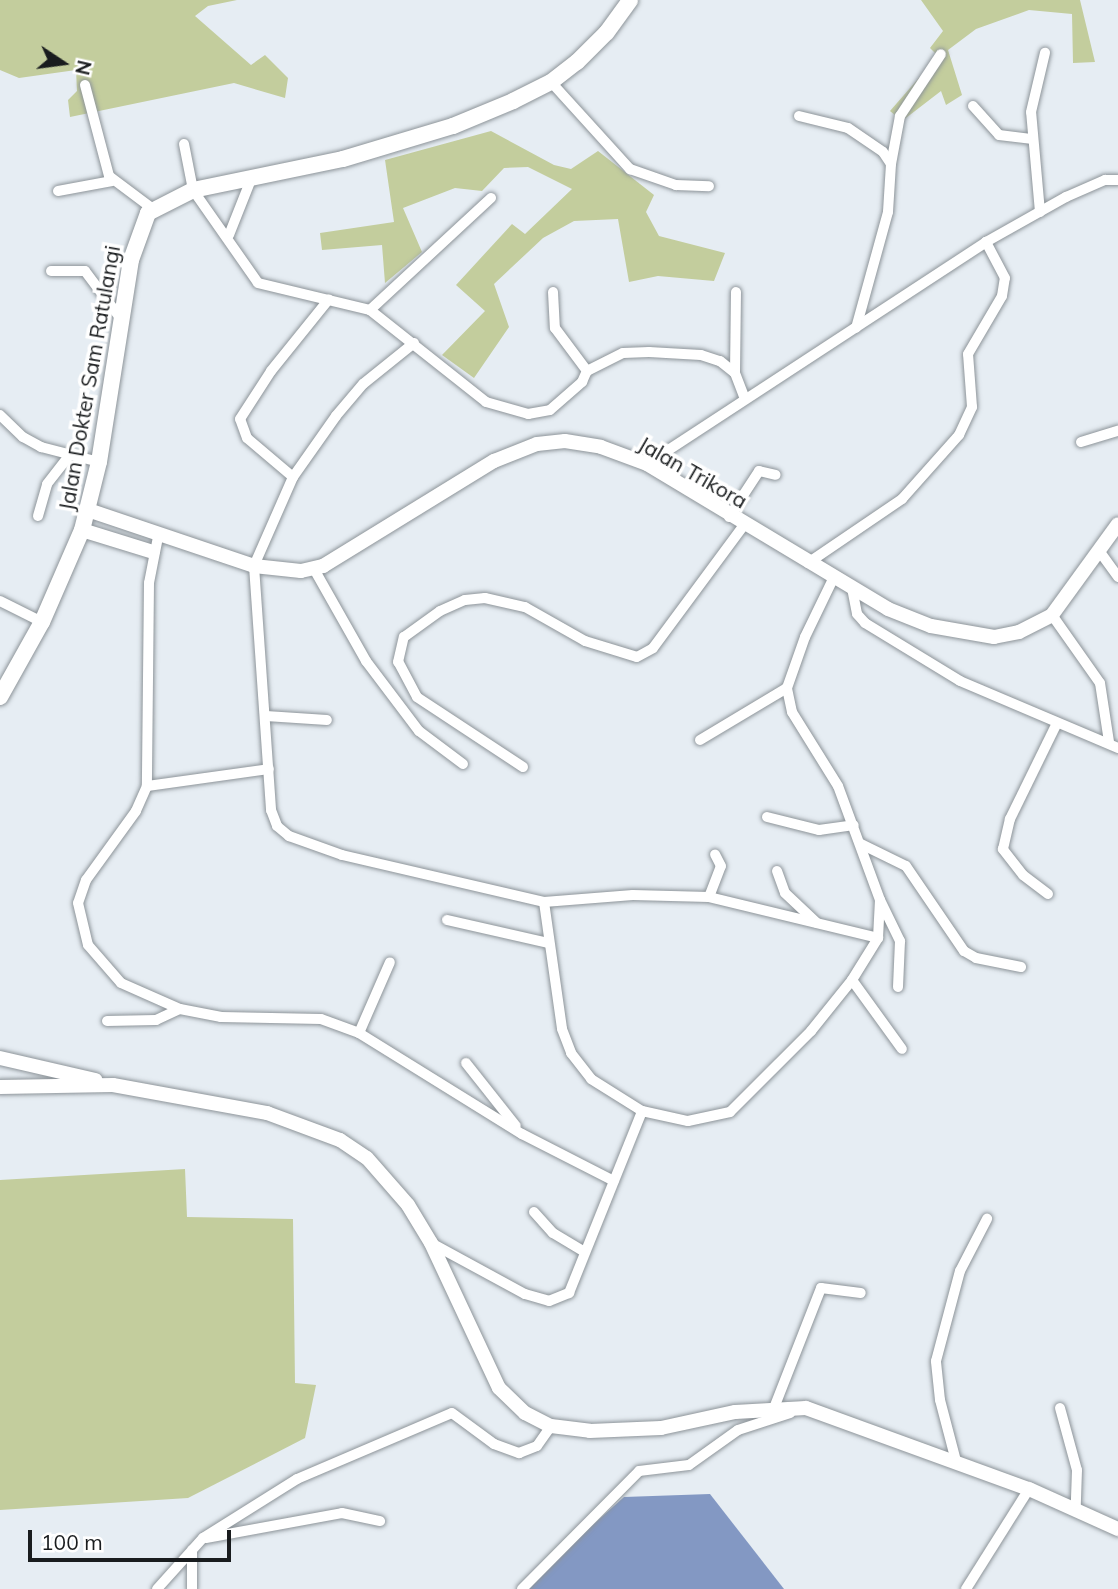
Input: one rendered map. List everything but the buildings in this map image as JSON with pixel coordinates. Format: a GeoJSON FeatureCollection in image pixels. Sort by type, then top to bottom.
{"type":"FeatureCollection","features":[{"type":"Feature","properties":{"kind":"main road"},"geometry":{"type":"LineString","coordinates":[[153,209],[193,190],[343,159],[441,130],[551,82],[607,32],[629,0]]}},
{"type":"Feature","properties":{"kind":"main road","name":"Jalan Dokter Sam Ratulangi"},"geometry":{"type":"LineString","coordinates":[[0,697],[43,622],[82,530],[99,462],[136,237],[153,209]]}},
{"type":"Feature","properties":{"kind":"street"},"geometry":{"type":"LineString","coordinates":[[1040,212],[1031,139],[1035,84],[1045,53]]}},
{"type":"Feature","properties":{"kind":"street"},"geometry":{"type":"LineString","coordinates":[[856,328],[888,212],[891,164],[900,116],[941,54]]}},
{"type":"Feature","properties":{"kind":"street"},"geometry":{"type":"LineString","coordinates":[[551,82],[630,169],[676,185],[709,186]]}},
{"type":"Feature","properties":{"kind":"street"},"geometry":{"type":"LineString","coordinates":[[85,85],[112,181],[153,209]]}},
{"type":"Feature","properties":{"kind":"street"},"geometry":{"type":"LineString","coordinates":[[972,106],[999,135],[1031,139]]}},
{"type":"Feature","properties":{"kind":"street"},"geometry":{"type":"LineString","coordinates":[[799,116],[848,128],[883,152],[891,164]]}},
{"type":"Feature","properties":{"kind":"street"},"geometry":{"type":"LineString","coordinates":[[184,144],[193,190],[229,235],[258,283],[370,310],[486,402],[511,412],[550,410],[582,382],[587,371],[623,353],[701,355],[735,373]]}},
{"type":"Feature","properties":{"kind":"street"},"geometry":{"type":"LineString","coordinates":[[229,235],[252,177]]}},
{"type":"Feature","properties":{"kind":"street"},"geometry":{"type":"LineString","coordinates":[[647,464],[986,242],[1105,180],[1118,180]]}},
{"type":"Feature","properties":{"kind":"street"},"geometry":{"type":"LineString","coordinates":[[58,191],[112,181]]}},
{"type":"Feature","properties":{"kind":"street"},"geometry":{"type":"LineString","coordinates":[[370,310],[491,198]]}},
{"type":"Feature","properties":{"kind":"street"},"geometry":{"type":"LineString","coordinates":[[808,563],[902,499],[959,435],[972,407],[968,354],[1002,296],[1005,278],[986,242]]}},
{"type":"Feature","properties":{"kind":"street"},"geometry":{"type":"LineString","coordinates":[[51,271],[85,271],[121,319]]}},
{"type":"Feature","properties":{"kind":"street"},"geometry":{"type":"LineString","coordinates":[[553,292],[555,328],[587,371]]}},
{"type":"Feature","properties":{"kind":"street"},"geometry":{"type":"LineString","coordinates":[[736,292],[735,373],[746,399]]}},
{"type":"Feature","properties":{"kind":"street"},"geometry":{"type":"LineString","coordinates":[[293,477],[247,438],[240,419],[271,371],[329,299]]}},
{"type":"Feature","properties":{"kind":"street"},"geometry":{"type":"LineString","coordinates":[[414,343],[353,395],[293,477],[254,566],[271,810],[277,826],[289,836],[342,855],[544,902],[633,895],[709,897],[878,938]]}},
{"type":"Feature","properties":{"kind":"street"},"geometry":{"type":"LineString","coordinates":[[0,415],[23,437],[70,455],[99,462]]}},
{"type":"Feature","properties":{"kind":"street"},"geometry":{"type":"LineString","coordinates":[[1081,442],[1118,431]]}},
{"type":"Feature","properties":{"kind":"street","name":"Jalan Trikora"},"geometry":{"type":"LineString","coordinates":[[314,569],[494,461],[537,444],[565,441],[601,447],[647,464],[729,517],[852,588],[899,613],[964,634],[1008,635],[1052,615],[1118,524]]}},
{"type":"Feature","properties":{"kind":"street"},"geometry":{"type":"LineString","coordinates":[[38,516],[47,484],[70,455]]}},
{"type":"Feature","properties":{"kind":"street"},"geometry":{"type":"LineString","coordinates":[[729,517],[759,471],[776,475]]}},
{"type":"Feature","properties":{"kind":"street"},"geometry":{"type":"LineString","coordinates":[[88,510],[158,537],[254,566],[314,569],[366,661],[419,731],[463,764]]}},
{"type":"Feature","properties":{"kind":"street"},"geometry":{"type":"LineString","coordinates":[[523,767],[417,697],[398,662],[404,637],[440,611],[464,600],[485,598],[525,607],[585,641],[637,657],[653,648],[744,526]]}},
{"type":"Feature","properties":{"kind":"street"},"geometry":{"type":"LineString","coordinates":[[82,530],[153,552]]}},
{"type":"Feature","properties":{"kind":"street"},"geometry":{"type":"LineString","coordinates":[[158,537],[153,552],[146,677],[147,786],[136,811],[86,880],[78,903],[79,922],[88,945],[121,983],[180,1009],[221,1017],[320,1019],[359,1033],[522,1133],[614,1181]]}},
{"type":"Feature","properties":{"kind":"street"},"geometry":{"type":"LineString","coordinates":[[1100,552],[1118,577]]}},
{"type":"Feature","properties":{"kind":"street"},"geometry":{"type":"LineString","coordinates":[[834,578],[805,637],[788,688],[793,712],[838,786],[880,900],[900,941],[898,987]]}},
{"type":"Feature","properties":{"kind":"street"},"geometry":{"type":"LineString","coordinates":[[852,588],[857,614],[866,623],[960,681],[1114,745]]}},
{"type":"Feature","properties":{"kind":"street"},"geometry":{"type":"LineString","coordinates":[[0,601],[43,622]]}},
{"type":"Feature","properties":{"kind":"street"},"geometry":{"type":"LineString","coordinates":[[1052,615],[1100,683],[1114,745]]}},
{"type":"Feature","properties":{"kind":"street"},"geometry":{"type":"LineString","coordinates":[[700,740],[788,688]]}},
{"type":"Feature","properties":{"kind":"street"},"geometry":{"type":"LineString","coordinates":[[266,716],[327,720]]}},
{"type":"Feature","properties":{"kind":"street"},"geometry":{"type":"LineString","coordinates":[[1048,894],[1023,875],[1003,849],[1010,819],[1057,723]]}},
{"type":"Feature","properties":{"kind":"street"},"geometry":{"type":"LineString","coordinates":[[147,786],[269,769]]}},
{"type":"Feature","properties":{"kind":"street"},"geometry":{"type":"LineString","coordinates":[[767,817],[819,830],[854,825]]}},
{"type":"Feature","properties":{"kind":"street"},"geometry":{"type":"LineString","coordinates":[[861,845],[906,866],[964,951],[976,958],[1021,967]]}},
{"type":"Feature","properties":{"kind":"street"},"geometry":{"type":"LineString","coordinates":[[709,897],[721,866],[716,854]]}},
{"type":"Feature","properties":{"kind":"street"},"geometry":{"type":"LineString","coordinates":[[777,871],[792,901],[819,924]]}},
{"type":"Feature","properties":{"kind":"street"},"geometry":{"type":"LineString","coordinates":[[544,902],[562,1029],[570,1053],[591,1079],[642,1111],[688,1121],[730,1112],[811,1031],[852,980],[878,938],[880,900]]}},
{"type":"Feature","properties":{"kind":"street"},"geometry":{"type":"LineString","coordinates":[[447,920],[548,943]]}},
{"type":"Feature","properties":{"kind":"street"},"geometry":{"type":"LineString","coordinates":[[359,1033],[390,962]]}},
{"type":"Feature","properties":{"kind":"street"},"geometry":{"type":"LineString","coordinates":[[852,980],[902,1049]]}},
{"type":"Feature","properties":{"kind":"street"},"geometry":{"type":"LineString","coordinates":[[107,1021],[156,1020],[180,1009]]}},
{"type":"Feature","properties":{"kind":"street"},"geometry":{"type":"LineString","coordinates":[[0,1058],[113,1085],[267,1113],[316,1127],[367,1158],[408,1205],[431,1243],[499,1388],[525,1413],[551,1426],[590,1432],[661,1428],[774,1408],[806,1408],[1030,1489],[1076,1507],[1118,1529]]}},
{"type":"Feature","properties":{"kind":"street"},"geometry":{"type":"LineString","coordinates":[[466,1063],[522,1133]]}},
{"type":"Feature","properties":{"kind":"street"},"geometry":{"type":"LineString","coordinates":[[0,1087],[113,1085]]}},
{"type":"Feature","properties":{"kind":"street"},"geometry":{"type":"LineString","coordinates":[[431,1243],[525,1294],[549,1301],[569,1293],[642,1111]]}},
{"type":"Feature","properties":{"kind":"street"},"geometry":{"type":"LineString","coordinates":[[534,1212],[553,1233],[585,1252]]}},
{"type":"Feature","properties":{"kind":"street"},"geometry":{"type":"LineString","coordinates":[[956,1461],[940,1401],[936,1361],[960,1271],[987,1219]]}},
{"type":"Feature","properties":{"kind":"street"},"geometry":{"type":"LineString","coordinates":[[774,1408],[821,1288],[861,1293]]}},
{"type":"Feature","properties":{"kind":"street"},"geometry":{"type":"LineString","coordinates":[[522,1589],[639,1471],[689,1465],[738,1430],[806,1408]]}},
{"type":"Feature","properties":{"kind":"street"},"geometry":{"type":"LineString","coordinates":[[1060,1408],[1077,1471],[1076,1507]]}},
{"type":"Feature","properties":{"kind":"street"},"geometry":{"type":"LineString","coordinates":[[157,1589],[203,1538],[297,1479],[452,1413],[494,1444],[519,1453],[537,1446],[551,1426]]}},
{"type":"Feature","properties":{"kind":"street"},"geometry":{"type":"LineString","coordinates":[[966,1589],[1030,1489]]}},
{"type":"Feature","properties":{"kind":"street"},"geometry":{"type":"LineString","coordinates":[[203,1538],[342,1513],[380,1521]]}},
{"type":"Feature","properties":{"kind":"street"},"geometry":{"type":"LineString","coordinates":[[192,1550],[192,1589]]}},
{"type":"Feature","properties":{"kind":"green space"},"geometry":{"type":"Polygon","coordinates":[[[0,0],[237,0],[208,6],[195,16],[251,65],[265,55],[288,78],[285,98],[234,83],[70,117],[68,100],[77,91],[76,70],[19,78],[0,70],[0,0]]]}},
{"type":"Feature","properties":{"kind":"green space"},"geometry":{"type":"Polygon","coordinates":[[[921,0],[1080,0],[1095,62],[1073,63],[1072,14],[1029,10],[976,29],[948,50],[962,95],[946,105],[941,91],[902,121],[890,111],[938,56],[930,48],[943,31],[921,0]]]}},
{"type":"Feature","properties":{"kind":"green space"},"geometry":{"type":"Polygon","coordinates":[[[491,131],[554,165],[571,169],[598,151],[654,195],[646,212],[659,236],[725,253],[714,281],[658,276],[629,282],[618,219],[574,221],[543,238],[494,284],[509,327],[474,378],[442,355],[485,311],[456,285],[512,224],[525,234],[572,189],[528,167],[504,168],[482,191],[455,188],[403,208],[422,252],[385,283],[382,245],[322,250],[320,233],[394,222],[385,160],[491,131]]]}},
{"type":"Feature","properties":{"kind":"green space"},"geometry":{"type":"Polygon","coordinates":[[[185,1169],[187,1217],[293,1219],[295,1383],[316,1385],[305,1438],[188,1498],[0,1510],[0,1180],[185,1169]]]}},
{"type":"Feature","properties":{"kind":"water"},"geometry":{"type":"Polygon","coordinates":[[[710,1494],[784,1589],[521,1589],[624,1497],[710,1494]]]}}]}
